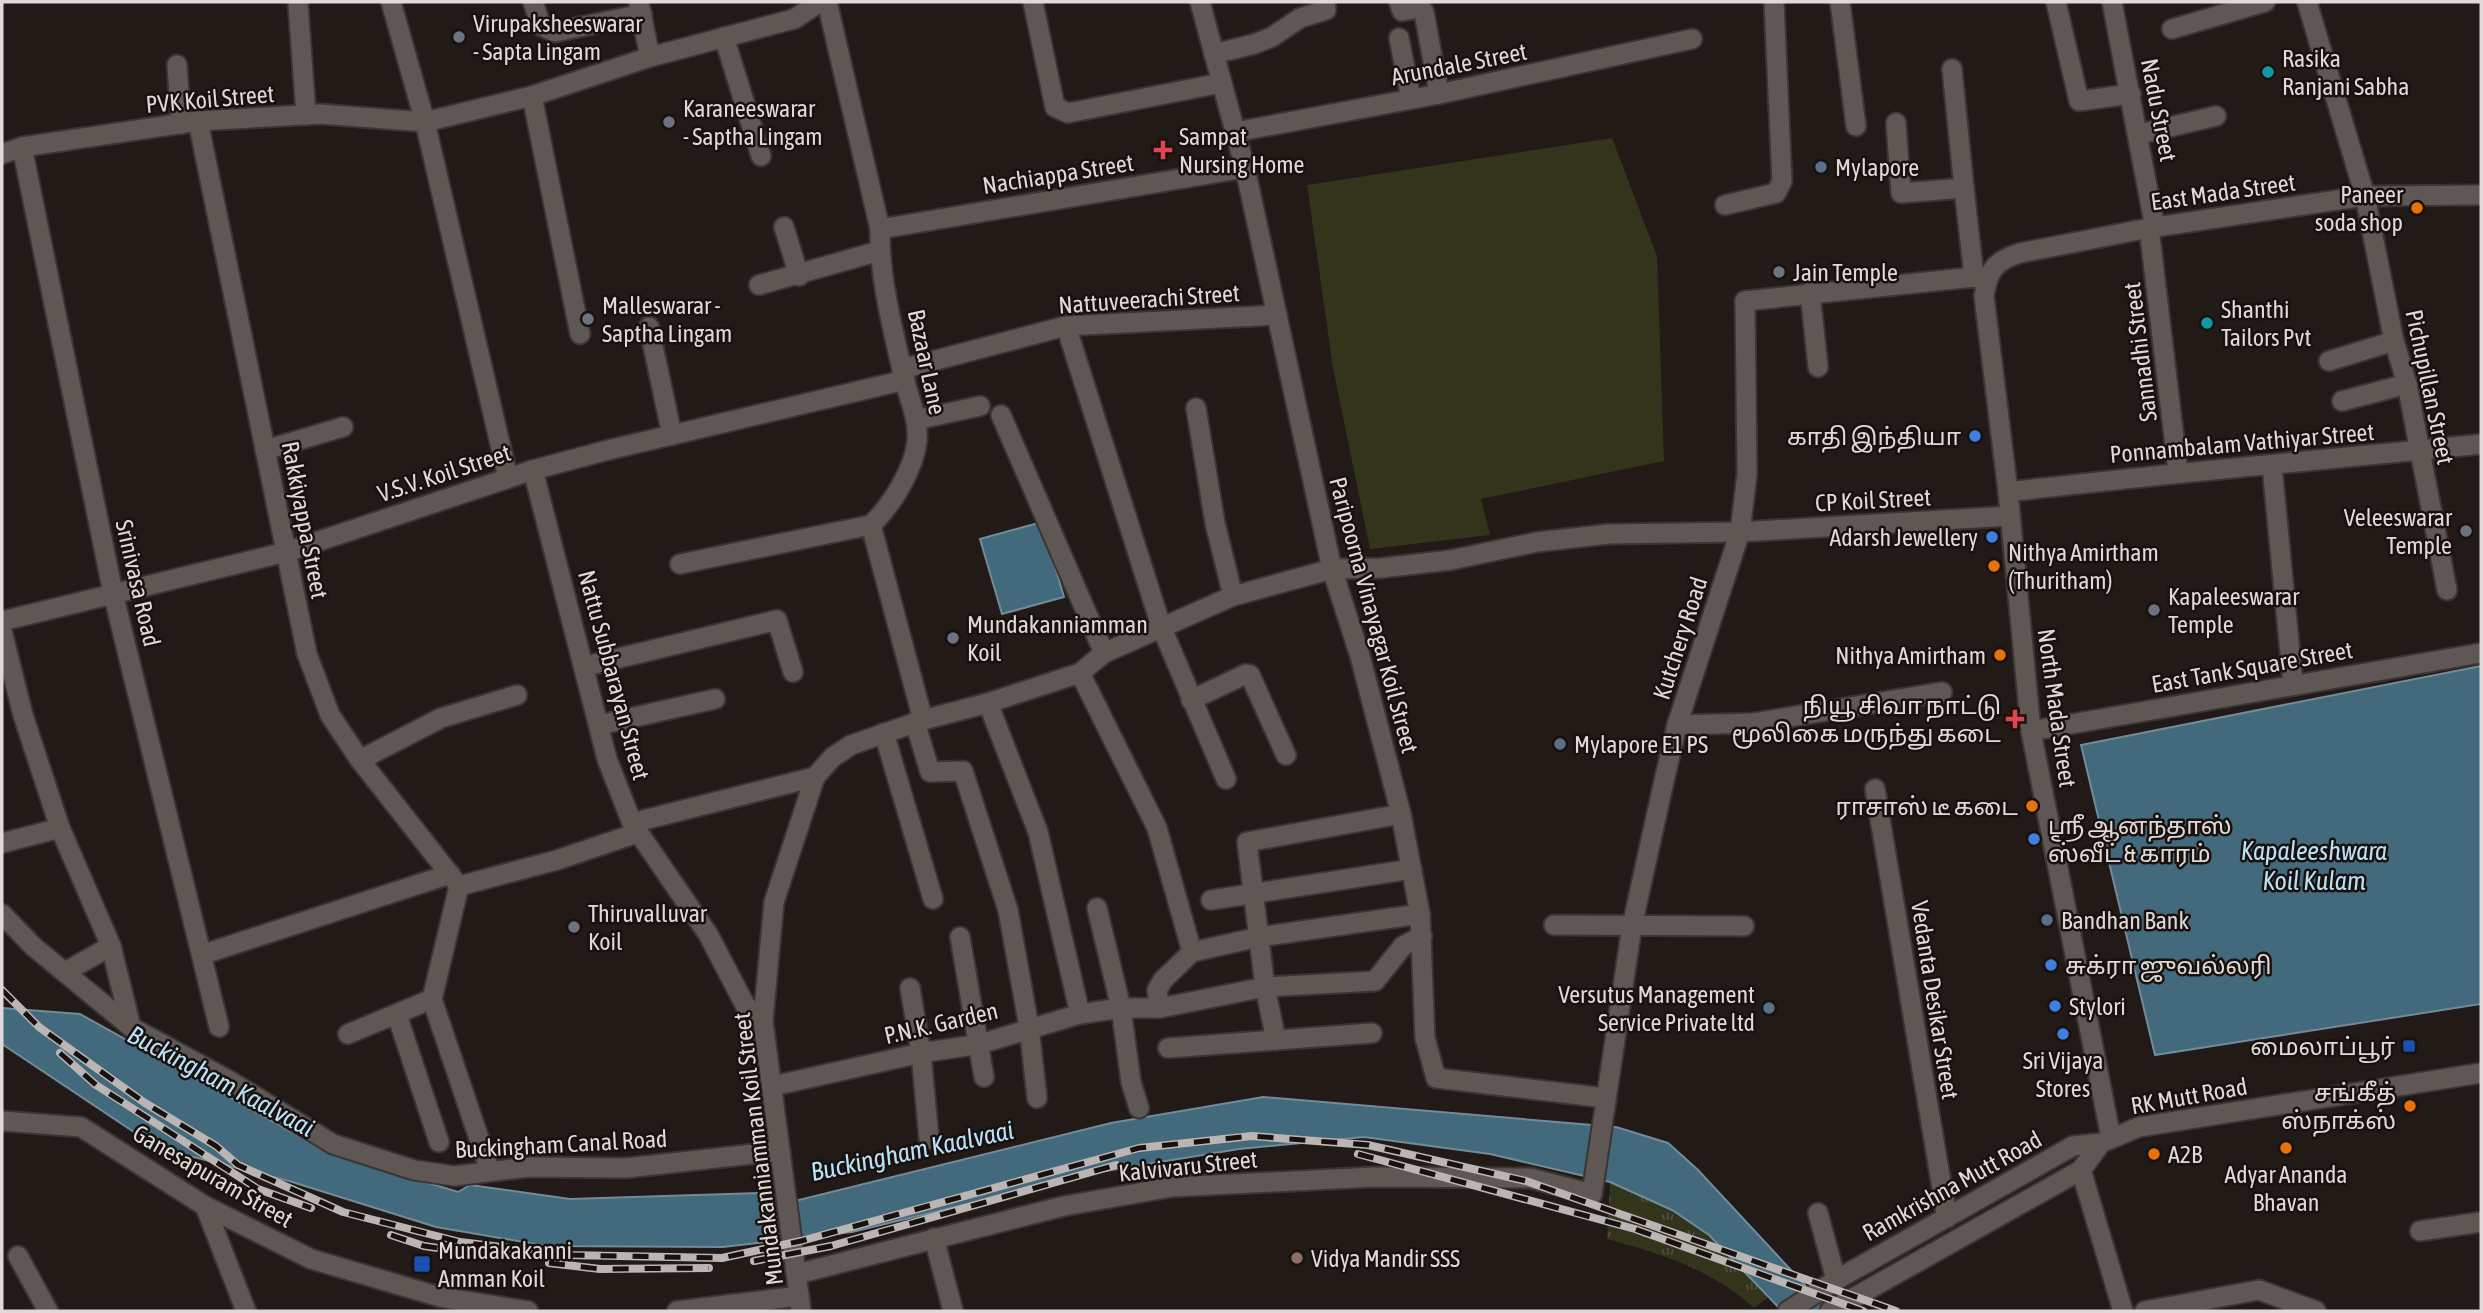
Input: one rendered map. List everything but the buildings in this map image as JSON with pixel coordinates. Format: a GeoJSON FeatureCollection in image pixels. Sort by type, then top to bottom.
{"type":"FeatureCollection","features":[{"type":"Feature","properties":{"kind":"street"},"geometry":{"type":"LineString","coordinates":[[391,2],[425,122],[508,478]]}},
{"type":"Feature","properties":{"kind":"street"},"geometry":{"type":"LineString","coordinates":[[533,2],[541,26],[555,32],[640,8],[650,57]]}},
{"type":"Feature","properties":{"kind":"street","name":"PVK Koil Street"},"geometry":{"type":"LineString","coordinates":[[2,154],[22,147],[190,122],[306,115],[425,122],[532,96],[650,57],[794,19],[820,2]]}},
{"type":"Feature","properties":{"kind":"street","name":"Bazaar Lane"},"geometry":{"type":"LineString","coordinates":[[827,2],[880,229],[879,251],[903,375],[916,421],[914,457],[884,512],[871,525]]}},
{"type":"Feature","properties":{"kind":"street"},"geometry":{"type":"LineString","coordinates":[[1033,2],[1055,107],[1068,113],[1221,82]]}},
{"type":"Feature","properties":{"kind":"street","name":"Paripoorna Vinayagar Koil Street"},"geometry":{"type":"LineString","coordinates":[[1200,2],[1245,168],[1332,569],[1360,656],[1401,814],[1420,914],[1425,1038],[1436,1079],[1605,1104]]}},
{"type":"Feature","properties":{"kind":"street"},"geometry":{"type":"LineString","coordinates":[[1399,2],[1402,11],[1419,8],[1424,12],[1439,94]]}},
{"type":"Feature","properties":{"kind":"street"},"geometry":{"type":"LineString","coordinates":[[1726,205],[1776,192],[1782,181],[1774,2]]}},
{"type":"Feature","properties":{"kind":"street"},"geometry":{"type":"LineString","coordinates":[[1840,2],[1856,126]]}},
{"type":"Feature","properties":{"kind":"street"},"geometry":{"type":"LineString","coordinates":[[2056,2],[2079,101],[2131,94]]}},
{"type":"Feature","properties":{"kind":"street","name":"Nadu Street"},"geometry":{"type":"LineString","coordinates":[[2112,2],[2140,134],[2152,228]]}},
{"type":"Feature","properties":{"kind":"street"},"geometry":{"type":"LineString","coordinates":[[2172,29],[2265,2]]}},
{"type":"Feature","properties":{"kind":"street","name":"Pichupillan Street"},"geometry":{"type":"LineString","coordinates":[[2307,2],[2365,196],[2394,341],[2407,384],[2447,590]]}},
{"type":"Feature","properties":{"kind":"street"},"geometry":{"type":"LineString","coordinates":[[298,4],[306,115]]}},
{"type":"Feature","properties":{"kind":"street"},"geometry":{"type":"LineString","coordinates":[[1214,54],[1272,37],[1300,18],[1326,6]]}},
{"type":"Feature","properties":{"kind":"street"},"geometry":{"type":"LineString","coordinates":[[723,37],[761,156]]}},
{"type":"Feature","properties":{"kind":"street"},"geometry":{"type":"LineString","coordinates":[[1399,38],[1411,99]]}},
{"type":"Feature","properties":{"kind":"street","name":"Arundale Street"},"geometry":{"type":"LineString","coordinates":[[1235,132],[1439,94],[1692,38]]}},
{"type":"Feature","properties":{"kind":"street","name":"Rakkiyappa Street"},"geometry":{"type":"LineString","coordinates":[[177,65],[265,450],[307,654],[330,715],[360,760],[454,880]]}},
{"type":"Feature","properties":{"kind":"street","name":"North Mada Street"},"geometry":{"type":"LineString","coordinates":[[1952,69],[1964,188],[1984,296],[2008,492],[2031,731],[2106,1140]]}},
{"type":"Feature","properties":{"kind":"street"},"geometry":{"type":"LineString","coordinates":[[532,96],[580,334]]}},
{"type":"Feature","properties":{"kind":"street"},"geometry":{"type":"LineString","coordinates":[[2140,134],[2216,116]]}},
{"type":"Feature","properties":{"kind":"street"},"geometry":{"type":"LineString","coordinates":[[1896,123],[1901,193],[1964,188]]}},
{"type":"Feature","properties":{"kind":"street","name":"Srinivasa Road"},"geometry":{"type":"LineString","coordinates":[[22,147],[113,593],[204,954],[219,1027]]}},
{"type":"Feature","properties":{"kind":"street","name":"Nachiappa Street"},"geometry":{"type":"LineString","coordinates":[[880,229],[1245,168]]}},
{"type":"Feature","properties":{"kind":"street","name":"East Mada Street"},"geometry":{"type":"LineString","coordinates":[[1980,279],[2011,256],[2152,228],[2365,196],[2481,195]]}},
{"type":"Feature","properties":{"kind":"street"},"geometry":{"type":"LineString","coordinates":[[784,227],[799,276]]}},
{"type":"Feature","properties":{"kind":"street","name":"Sannadhi Street"},"geometry":{"type":"LineString","coordinates":[[2152,228],[2178,471]]}},
{"type":"Feature","properties":{"kind":"street"},"geometry":{"type":"LineString","coordinates":[[759,285],[799,276],[879,251]]}},
{"type":"Feature","properties":{"kind":"street"},"geometry":{"type":"LineString","coordinates":[[1818,367],[1810,292],[1980,279]]}},
{"type":"Feature","properties":{"kind":"street","name":"Kutchery Road"},"geometry":{"type":"LineString","coordinates":[[1593,1187],[1632,926],[1677,725],[1740,532],[1747,474],[1745,301],[1810,292]]}},
{"type":"Feature","properties":{"kind":"street","name":"Nattuveerachi Street"},"geometry":{"type":"LineString","coordinates":[[903,375],[1066,326],[1277,315]]}},
{"type":"Feature","properties":{"kind":"street"},"geometry":{"type":"LineString","coordinates":[[1066,326],[1161,625],[1226,779]]}},
{"type":"Feature","properties":{"kind":"street"},"geometry":{"type":"LineString","coordinates":[[649,327],[672,435]]}},
{"type":"Feature","properties":{"kind":"street"},"geometry":{"type":"LineString","coordinates":[[2329,361],[2394,341]]}},
{"type":"Feature","properties":{"kind":"street","name":"V.S.V. Koil Street"},"geometry":{"type":"LineString","coordinates":[[2,621],[286,552],[533,470],[903,375]]}},
{"type":"Feature","properties":{"kind":"street"},"geometry":{"type":"LineString","coordinates":[[2342,401],[2407,384]]}},
{"type":"Feature","properties":{"kind":"street"},"geometry":{"type":"LineString","coordinates":[[916,421],[981,406]]}},
{"type":"Feature","properties":{"kind":"street"},"geometry":{"type":"LineString","coordinates":[[1196,408],[1215,523],[1233,596]]}},
{"type":"Feature","properties":{"kind":"street"},"geometry":{"type":"LineString","coordinates":[[1001,415],[1104,653]]}},
{"type":"Feature","properties":{"kind":"street"},"geometry":{"type":"LineString","coordinates":[[265,450],[343,427]]}},
{"type":"Feature","properties":{"kind":"street","name":"Ponnambalam Vathiyar Street"},"geometry":{"type":"LineString","coordinates":[[2008,492],[2178,471],[2272,467],[2481,444]]}},
{"type":"Feature","properties":{"kind":"street"},"geometry":{"type":"LineString","coordinates":[[2272,467],[2293,684]]}},
{"type":"Feature","properties":{"kind":"street","name":"Nattu Subbarayan Street"},"geometry":{"type":"LineString","coordinates":[[533,470],[586,666],[607,759],[635,828],[708,934],[745,1005],[763,1021]]}},
{"type":"Feature","properties":{"kind":"street","name":"CP Koil Street"},"geometry":{"type":"LineString","coordinates":[[1740,532],[2010,516]]}},
{"type":"Feature","properties":{"kind":"street"},"geometry":{"type":"LineString","coordinates":[[680,564],[871,525],[930,772],[963,771],[1008,910],[1029,1027],[1037,1098]]}},
{"type":"Feature","properties":{"kind":"street","name":"Mundakanniamman Koil Street"},"geometry":{"type":"LineString","coordinates":[[800,1304],[763,1021],[774,902],[815,777],[833,757],[851,745],[919,721],[988,703],[1080,673],[1104,653],[1161,625],[1233,596],[1332,569],[1381,568],[1451,560],[1537,542],[1609,534],[1740,532]]}},
{"type":"Feature","properties":{"kind":"street"},"geometry":{"type":"LineString","coordinates":[[586,666],[777,621],[793,672]]}},
{"type":"Feature","properties":{"kind":"street"},"geometry":{"type":"LineString","coordinates":[[2,631],[23,715],[60,828],[110,946],[131,1027]]}},
{"type":"Feature","properties":{"kind":"street","name":"East Tank Square Street"},"geometry":{"type":"LineString","coordinates":[[2031,731],[2481,653]]}},
{"type":"Feature","properties":{"kind":"street"},"geometry":{"type":"LineString","coordinates":[[1080,673],[1157,828],[1192,952]]}},
{"type":"Feature","properties":{"kind":"street"},"geometry":{"type":"LineString","coordinates":[[1191,700],[1245,674],[1250,675],[1286,755]]}},
{"type":"Feature","properties":{"kind":"street"},"geometry":{"type":"LineString","coordinates":[[1677,725],[1753,723],[1942,692]]}},
{"type":"Feature","properties":{"kind":"street"},"geometry":{"type":"LineString","coordinates":[[360,760],[441,718],[517,695]]}},
{"type":"Feature","properties":{"kind":"street"},"geometry":{"type":"LineString","coordinates":[[599,725],[715,699]]}},
{"type":"Feature","properties":{"kind":"street"},"geometry":{"type":"LineString","coordinates":[[988,703],[1038,832],[1080,1014]]}},
{"type":"Feature","properties":{"kind":"street"},"geometry":{"type":"LineString","coordinates":[[884,733],[933,899]]}},
{"type":"Feature","properties":{"kind":"street"},"geometry":{"type":"LineString","coordinates":[[204,954],[454,880],[557,860],[635,828],[815,777]]}},
{"type":"Feature","properties":{"kind":"street","name":"Vedanta Desikar Street"},"geometry":{"type":"LineString","coordinates":[[1875,789],[1947,1218]]}},
{"type":"Feature","properties":{"kind":"street"},"geometry":{"type":"LineString","coordinates":[[1276,1040],[1265,987],[1247,842],[1401,814]]}},
{"type":"Feature","properties":{"kind":"street"},"geometry":{"type":"LineString","coordinates":[[2,844],[60,828]]}},
{"type":"Feature","properties":{"kind":"street"},"geometry":{"type":"LineString","coordinates":[[1211,900],[1412,869]]}},
{"type":"Feature","properties":{"kind":"street"},"geometry":{"type":"LineString","coordinates":[[454,880],[432,999],[490,1171]]}},
{"type":"Feature","properties":{"kind":"street"},"geometry":{"type":"LineString","coordinates":[[1097,908],[1121,1007],[1131,1082],[1139,1108]]}},
{"type":"Feature","properties":{"kind":"street","name":"Buckingham Canal Road"},"geometry":{"type":"LineString","coordinates":[[2,914],[65,972],[131,1027],[230,1081],[333,1144],[414,1170],[454,1176],[529,1167],[625,1168],[780,1152]]}},
{"type":"Feature","properties":{"kind":"street"},"geometry":{"type":"LineString","coordinates":[[1160,1008],[1157,990],[1163,980],[1192,952],[1259,937],[1420,914]]}},
{"type":"Feature","properties":{"kind":"street"},"geometry":{"type":"LineString","coordinates":[[1554,925],[1744,926]]}},
{"type":"Feature","properties":{"kind":"street","name":"P.N.K. Garden"},"geometry":{"type":"LineString","coordinates":[[773,1086],[921,1053],[980,1044],[1029,1027],[1080,1014],[1121,1007],[1160,1008],[1265,987],[1375,981],[1403,946],[1422,936]]}},
{"type":"Feature","properties":{"kind":"street"},"geometry":{"type":"LineString","coordinates":[[960,937],[984,1077]]}},
{"type":"Feature","properties":{"kind":"street"},"geometry":{"type":"LineString","coordinates":[[65,972],[110,946]]}},
{"type":"Feature","properties":{"kind":"street"},"geometry":{"type":"LineString","coordinates":[[910,988],[921,1053],[929,1139]]}},
{"type":"Feature","properties":{"kind":"street"},"geometry":{"type":"LineString","coordinates":[[348,1034],[432,999]]}},
{"type":"Feature","properties":{"kind":"street"},"geometry":{"type":"LineString","coordinates":[[397,1015],[439,1142]]}},
{"type":"Feature","properties":{"kind":"street"},"geometry":{"type":"LineString","coordinates":[[1168,1048],[1372,1033]]}},
{"type":"Feature","properties":{"kind":"street","name":"RK Mutt Road"},"geometry":{"type":"LineString","coordinates":[[2106,1140],[2165,1121],[2481,1073]]}},
{"type":"Feature","properties":{"kind":"street","name":"Ganesapuram Street"},"geometry":{"type":"LineString","coordinates":[[2,1121],[82,1127],[205,1206],[311,1259],[439,1304]]}},
{"type":"Feature","properties":{"kind":"street"},"geometry":{"type":"LineString","coordinates":[[1830,1311],[2081,1170],[2106,1140]]}},
{"type":"Feature","properties":{"kind":"street","name":"Ramkrishna Mutt Road"},"geometry":{"type":"LineString","coordinates":[[1833,1282],[2073,1146],[2106,1140]]}},
{"type":"Feature","properties":{"kind":"street"},"geometry":{"type":"LineString","coordinates":[[2081,1170],[2123,1311]]}},
{"type":"Feature","properties":{"kind":"street","name":"Kalvivaru Street"},"geometry":{"type":"LineString","coordinates":[[797,1275],[1064,1206],[1172,1187],[1374,1177],[1530,1178],[1593,1187]]}},
{"type":"Feature","properties":{"kind":"street"},"geometry":{"type":"LineString","coordinates":[[205,1206],[246,1311]]}},
{"type":"Feature","properties":{"kind":"street"},"geometry":{"type":"LineString","coordinates":[[1788,1311],[1833,1282],[1818,1213]]}},
{"type":"Feature","properties":{"kind":"street"},"geometry":{"type":"LineString","coordinates":[[2420,1230],[2481,1222]]}},
{"type":"Feature","properties":{"kind":"street"},"geometry":{"type":"LineString","coordinates":[[934,1238],[953,1311]]}},
{"type":"Feature","properties":{"kind":"street"},"geometry":{"type":"LineString","coordinates":[[18,1256],[48,1311]]}},
{"type":"Feature","properties":{"kind":"street"},"geometry":{"type":"LineString","coordinates":[[370,1288],[439,1304],[528,1311]]}},
{"type":"Feature","properties":{"kind":"street"},"geometry":{"type":"LineString","coordinates":[[2146,1311],[2259,1290],[2316,1311]]}},
{"type":"Feature","properties":{"kind":"street"},"geometry":{"type":"LineString","coordinates":[[677,1311],[800,1304]]}},
{"type":"Feature","properties":{"kind":"green space"},"geometry":{"type":"Polygon","coordinates":[[[1612,138],[1657,256],[1664,461],[1481,499],[1490,535],[1370,549],[1333,368],[1307,185],[1612,138]]]}},
{"type":"Feature","properties":{"kind":"green space"},"geometry":{"type":"Polygon","coordinates":[[[1610,1182],[1672,1210],[1709,1235],[1770,1296],[1754,1308],[1738,1294],[1703,1273],[1666,1257],[1607,1239],[1610,1182]]]}},
{"type":"Feature","properties":{"kind":"water"},"geometry":{"type":"Polygon","coordinates":[[[1042,522],[1064,597],[1002,614],[980,539],[1042,522]]]}},
{"type":"Feature","properties":{"kind":"water","name":"Kapaleeshwara Koil Kulam"},"geometry":{"type":"Polygon","coordinates":[[[2481,666],[2481,1004],[2155,1055],[2081,745],[2481,666]]]}},
{"type":"Feature","properties":{"kind":"water"},"geometry":{"type":"Polygon","coordinates":[[[2,1008],[80,1014],[330,1153],[458,1192],[470,1185],[570,1199],[759,1193],[795,1201],[1111,1123],[1263,1097],[1616,1127],[1668,1143],[1698,1170],[1829,1311],[1782,1311],[1709,1235],[1672,1210],[1610,1182],[1490,1154],[1364,1137],[1239,1149],[1099,1172],[852,1232],[723,1247],[547,1246],[436,1227],[289,1181],[158,1148],[2,1044],[2,1008]]]}},
{"type":"Feature","properties":{"kind":"railway"},"geometry":{"type":"LineString","coordinates":[[2,990],[39,1027],[145,1103],[216,1146],[238,1165],[343,1212],[460,1242],[566,1255],[722,1258],[801,1241],[1139,1148],[1252,1136],[1368,1145],[1526,1181],[1896,1311]]}},
{"type":"Feature","properties":{"kind":"railway"},"geometry":{"type":"LineString","coordinates":[[60,1053],[96,1085],[258,1189],[311,1208]]}},
{"type":"Feature","properties":{"kind":"railway"},"geometry":{"type":"LineString","coordinates":[[1358,1154],[1635,1229],[1863,1311]]}},
{"type":"Feature","properties":{"kind":"railway"},"geometry":{"type":"LineString","coordinates":[[754,1261],[831,1246],[1116,1165]]}},
{"type":"Feature","properties":{"kind":"railway"},"geometry":{"type":"LineString","coordinates":[[391,1235],[424,1246],[459,1251]]}},
{"type":"Feature","properties":{"kind":"railway"},"geometry":{"type":"LineString","coordinates":[[549,1263],[600,1269],[709,1268]]}},
{"type":"Feature","properties":{"kind":"place","name":"Virupaksheeswarar - Sapta Lingam"},"geometry":{"type":"Point","coordinates":[459,37]}},
{"type":"Feature","properties":{"kind":"place","name":"Rasika Ranjani Sabha"},"geometry":{"type":"Point","coordinates":[2268,72]}},
{"type":"Feature","properties":{"kind":"place","name":"Karaneeswarar - Saptha Lingam"},"geometry":{"type":"Point","coordinates":[669,122]}},
{"type":"Feature","properties":{"kind":"place","name":"Sampat Nursing Home"},"geometry":{"type":"Point","coordinates":[1163,150]}},
{"type":"Feature","properties":{"kind":"place","name":"Mylapore"},"geometry":{"type":"Point","coordinates":[1821,167]}},
{"type":"Feature","properties":{"kind":"place","name":"Paneer soda shop"},"geometry":{"type":"Point","coordinates":[2417,208]}},
{"type":"Feature","properties":{"kind":"place","name":"Jain Temple"},"geometry":{"type":"Point","coordinates":[1779,272]}},
{"type":"Feature","properties":{"kind":"place","name":"Malleswarar - Saptha Lingam"},"geometry":{"type":"Point","coordinates":[588,319]}},
{"type":"Feature","properties":{"kind":"place","name":"Shanthi Tailors Pvt"},"geometry":{"type":"Point","coordinates":[2207,323]}},
{"type":"Feature","properties":{"kind":"place","name":"காதி இந்தியா"},"geometry":{"type":"Point","coordinates":[1975,436]}},
{"type":"Feature","properties":{"kind":"place","name":"Veleeswarar Temple"},"geometry":{"type":"Point","coordinates":[2466,531]}},
{"type":"Feature","properties":{"kind":"place","name":"Adarsh Jewellery"},"geometry":{"type":"Point","coordinates":[1992,537]}},
{"type":"Feature","properties":{"kind":"place","name":"Nithya Amirtham (Thuritham)"},"geometry":{"type":"Point","coordinates":[1994,566]}},
{"type":"Feature","properties":{"kind":"place","name":"Kapaleeswarar Temple"},"geometry":{"type":"Point","coordinates":[2154,610]}},
{"type":"Feature","properties":{"kind":"place","name":"Mundakanniamman Koil"},"geometry":{"type":"Point","coordinates":[953,638]}},
{"type":"Feature","properties":{"kind":"place","name":"Nithya Amirtham"},"geometry":{"type":"Point","coordinates":[2000,655]}},
{"type":"Feature","properties":{"kind":"place","name":"நியூ சிவா நாட்டு மூலிகை மருந்து கடை"},"geometry":{"type":"Point","coordinates":[2015,719]}},
{"type":"Feature","properties":{"kind":"place","name":"Mylapore E1 PS"},"geometry":{"type":"Point","coordinates":[1560,744]}},
{"type":"Feature","properties":{"kind":"place","name":"ராசாஸ் டீ கடை"},"geometry":{"type":"Point","coordinates":[2032,806]}},
{"type":"Feature","properties":{"kind":"place","name":"ஶ்ரீ ஆனந்தாஸ் ஸ்வீட் & காரம்"},"geometry":{"type":"Point","coordinates":[2034,839]}},
{"type":"Feature","properties":{"kind":"place","name":"Bandhan Bank"},"geometry":{"type":"Point","coordinates":[2047,920]}},
{"type":"Feature","properties":{"kind":"place","name":"Thiruvalluvar Koil"},"geometry":{"type":"Point","coordinates":[574,927]}},
{"type":"Feature","properties":{"kind":"place","name":"சுக்ரா ஜுவல்லரி"},"geometry":{"type":"Point","coordinates":[2051,965]}},
{"type":"Feature","properties":{"kind":"place","name":"Stylori"},"geometry":{"type":"Point","coordinates":[2055,1006]}},
{"type":"Feature","properties":{"kind":"place","name":"Versutus Management Service Private ltd"},"geometry":{"type":"Point","coordinates":[1769,1008]}},
{"type":"Feature","properties":{"kind":"place","name":"Sri Vijaya Stores"},"geometry":{"type":"Point","coordinates":[2063,1034]}},
{"type":"Feature","properties":{"kind":"place","name":"மைலாப்பூர்"},"geometry":{"type":"Point","coordinates":[2409,1046]}},
{"type":"Feature","properties":{"kind":"place","name":"சங்கீத் ஸ்நாக்ஸ்"},"geometry":{"type":"Point","coordinates":[2410,1106]}},
{"type":"Feature","properties":{"kind":"place","name":"Adyar Ananda Bhavan"},"geometry":{"type":"Point","coordinates":[2286,1148]}},
{"type":"Feature","properties":{"kind":"place","name":"A2B"},"geometry":{"type":"Point","coordinates":[2154,1154]}},
{"type":"Feature","properties":{"kind":"place","name":"Vidya Mandir SSS"},"geometry":{"type":"Point","coordinates":[1297,1258]}},
{"type":"Feature","properties":{"kind":"place","name":"Mundakakanni Amman Koil"},"geometry":{"type":"Point","coordinates":[422,1264]}},
{"type":"Feature","properties":{"kind":"water label","name":"Buckingham Kaalvaai"},"geometry":{"type":"Point","coordinates":[221,1081]}},
{"type":"Feature","properties":{"kind":"water label","name":"Buckingham Kaalvaai"},"geometry":{"type":"Point","coordinates":[912,1151]}}]}
